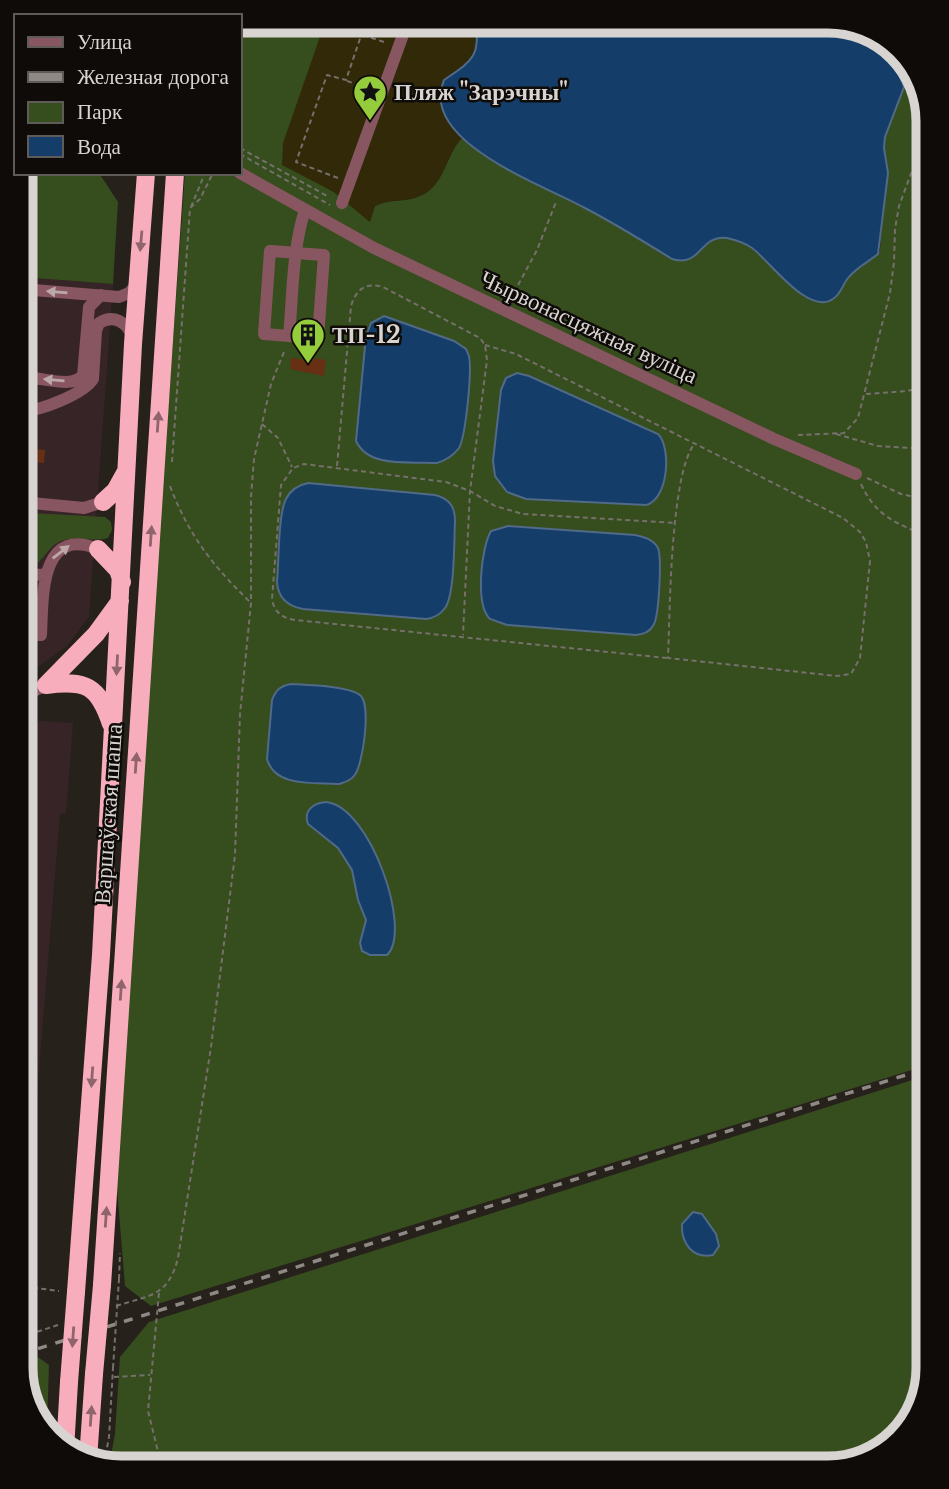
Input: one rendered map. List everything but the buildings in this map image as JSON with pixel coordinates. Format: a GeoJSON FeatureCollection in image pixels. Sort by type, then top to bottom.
{"type":"FeatureCollection","features":[{"type":"Feature","properties":{"kind":"highway","name":"Варшаўская шаша"},"geometry":{"type":"LineString","coordinates":[[66,1436],[69,1292],[101,956],[133,344],[146,175]]}},
{"type":"Feature","properties":{"kind":"highway","name":"Варшаўская шаша"},"geometry":{"type":"LineString","coordinates":[[89,1449],[102,1285],[175,175]]}},
{"type":"Feature","properties":{"kind":"highway"},"geometry":{"type":"LineString","coordinates":[[103,502],[115,491],[127,467]]}},
{"type":"Feature","properties":{"kind":"highway"},"geometry":{"type":"LineString","coordinates":[[46,685],[96,634],[121,591],[118,570],[98,549]]}},
{"type":"Feature","properties":{"kind":"highway"},"geometry":{"type":"LineString","coordinates":[[46,685],[68,682],[92,689],[100,696],[113,729]]}},
{"type":"Feature","properties":{"kind":"street"},"geometry":{"type":"LineString","coordinates":[[340,207],[404,33]]}},
{"type":"Feature","properties":{"kind":"street","name":"Чырвонасцяжная вуліца"},"geometry":{"type":"LineString","coordinates":[[242,174],[374,248],[772,438],[856,474]]}},
{"type":"Feature","properties":{"kind":"street"},"geometry":{"type":"LineString","coordinates":[[289,336],[297,235],[305,210]]}},
{"type":"Feature","properties":{"kind":"street"},"geometry":{"type":"LineString","coordinates":[[270,251],[296,253],[324,255],[318,338],[264,334],[270,251]]}},
{"type":"Feature","properties":{"kind":"street"},"geometry":{"type":"LineString","coordinates":[[33,290],[119,297],[129,293],[138,283]]}},
{"type":"Feature","properties":{"kind":"street"},"geometry":{"type":"LineString","coordinates":[[33,378],[71,382],[79,380],[83,375],[89,307],[101,295]]}},
{"type":"Feature","properties":{"kind":"street"},"geometry":{"type":"LineString","coordinates":[[33,411],[82,391],[89,385],[93,379],[99,323],[110,319],[127,325],[133,344]]}},
{"type":"Feature","properties":{"kind":"street"},"geometry":{"type":"LineString","coordinates":[[33,505],[84,508],[103,502]]}},
{"type":"Feature","properties":{"kind":"street"},"geometry":{"type":"LineString","coordinates":[[33,635],[41,635],[45,575],[50,562],[61,549],[71,545],[87,544],[98,549]]}},
{"type":"Feature","properties":{"kind":"street"},"geometry":{"type":"LineString","coordinates":[[33,574],[45,575]]}},
{"type":"Feature","properties":{"kind":"street"},"geometry":{"type":"LineString","coordinates":[[33,691],[46,685]]}},
{"type":"Feature","properties":{"kind":"path"},"geometry":{"type":"LineString","coordinates":[[346,80],[362,35],[399,47]]}},
{"type":"Feature","properties":{"kind":"path"},"geometry":{"type":"LineString","coordinates":[[349,182],[296,162],[327,75],[383,93]]}},
{"type":"Feature","properties":{"kind":"path"},"geometry":{"type":"LineString","coordinates":[[242,149],[340,207]]}},
{"type":"Feature","properties":{"kind":"path"},"geometry":{"type":"LineString","coordinates":[[242,155],[340,207]]}},
{"type":"Feature","properties":{"kind":"path"},"geometry":{"type":"LineString","coordinates":[[836,434],[855,424],[862,410],[890,293],[899,206],[916,164]]}},
{"type":"Feature","properties":{"kind":"path"},"geometry":{"type":"LineString","coordinates":[[172,462],[190,208],[204,175]]}},
{"type":"Feature","properties":{"kind":"path"},"geometry":{"type":"LineString","coordinates":[[190,208],[200,199],[212,175]]}},
{"type":"Feature","properties":{"kind":"path"},"geometry":{"type":"LineString","coordinates":[[504,310],[537,250],[556,202]]}},
{"type":"Feature","properties":{"kind":"path"},"geometry":{"type":"LineString","coordinates":[[337,467],[351,306],[359,290],[370,284],[383,287],[474,334],[485,345],[516,354],[843,518],[866,542],[870,561],[860,658],[856,669],[851,674],[837,676],[295,620],[287,619],[276,611],[272,599],[279,492],[284,478],[293,468],[304,464],[434,480],[470,491],[495,506],[523,514],[676,523]]}},
{"type":"Feature","properties":{"kind":"path"},"geometry":{"type":"LineString","coordinates":[[463,636],[470,491],[487,360],[485,345]]}},
{"type":"Feature","properties":{"kind":"path"},"geometry":{"type":"LineString","coordinates":[[159,1456],[149,1420],[159,1292],[171,1278],[178,1258],[215,1016],[235,855],[240,714],[251,603],[251,496],[254,459],[271,384],[284,352]]}},
{"type":"Feature","properties":{"kind":"path"},"geometry":{"type":"LineString","coordinates":[[865,394],[916,389]]}},
{"type":"Feature","properties":{"kind":"path"},"geometry":{"type":"LineString","coordinates":[[262,424],[278,438],[293,468]]}},
{"type":"Feature","properties":{"kind":"path"},"geometry":{"type":"LineString","coordinates":[[772,438],[836,434],[878,446],[916,448]]}},
{"type":"Feature","properties":{"kind":"path"},"geometry":{"type":"LineString","coordinates":[[668,658],[671,582],[681,471],[695,443]]}},
{"type":"Feature","properties":{"kind":"path"},"geometry":{"type":"LineString","coordinates":[[856,474],[901,494],[916,497]]}},
{"type":"Feature","properties":{"kind":"path"},"geometry":{"type":"LineString","coordinates":[[856,474],[866,496],[878,511],[916,532]]}},
{"type":"Feature","properties":{"kind":"path"},"geometry":{"type":"LineString","coordinates":[[168,495],[169,485],[182,519],[197,541],[222,575],[251,603]]}},
{"type":"Feature","properties":{"kind":"path"},"geometry":{"type":"LineString","coordinates":[[106,1454],[119,1279]]}},
{"type":"Feature","properties":{"kind":"path"},"geometry":{"type":"LineString","coordinates":[[33,1287],[69,1292]]}},
{"type":"Feature","properties":{"kind":"path"},"geometry":{"type":"LineString","coordinates":[[113,1377],[151,1375]]}},
{"type":"Feature","properties":{"kind":"shaded area"},"geometry":{"type":"Polygon","coordinates":[[[33,278],[113,284],[89,616],[67,646],[33,671],[33,278]]]}},
{"type":"Feature","properties":{"kind":"shaded area"},"geometry":{"type":"Polygon","coordinates":[[[33,721],[73,723],[66,813],[60,814],[33,1143],[33,721]]]}},
{"type":"Feature","properties":{"kind":"green space"},"geometry":{"type":"Polygon","coordinates":[[[242,33],[324,33],[315,181],[334,192],[369,221],[375,206],[410,199],[430,190],[462,138],[484,156],[588,209],[672,259],[694,257],[709,241],[721,237],[734,239],[747,245],[802,295],[835,299],[848,278],[880,250],[887,165],[885,137],[904,87],[897,67],[911,93],[916,122],[916,1069],[151,1306],[125,1286],[117,1188],[185,175],[242,175],[242,33]]]}},
{"type":"Feature","properties":{"kind":"green space"},"geometry":{"type":"Polygon","coordinates":[[[33,175],[100,175],[118,202],[113,284],[33,278],[33,175]]]}},
{"type":"Feature","properties":{"kind":"green space"},"geometry":{"type":"Polygon","coordinates":[[[33,513],[105,517],[111,522],[112,530],[108,538],[59,542],[33,566],[33,513]]]}},
{"type":"Feature","properties":{"kind":"green space"},"geometry":{"type":"Polygon","coordinates":[[[916,1079],[915,1379],[909,1401],[894,1426],[877,1441],[856,1451],[828,1456],[111,1455],[120,1357],[149,1322],[916,1079]]]}},
{"type":"Feature","properties":{"kind":"green space"},"geometry":{"type":"Polygon","coordinates":[[[33,1356],[49,1365],[47,1416],[36,1390],[33,1356]]]}},
{"type":"Feature","properties":{"kind":"sand","name":"Пляж \"Зарэчны\""},"geometry":{"type":"Polygon","coordinates":[[[321,33],[476,33],[475,51],[465,66],[451,75],[440,103],[462,138],[436,184],[422,195],[375,206],[370,222],[334,192],[282,165],[283,143],[321,33]]]}},
{"type":"Feature","properties":{"kind":"water"},"geometry":{"type":"Polygon","coordinates":[[[477,33],[833,33],[867,42],[894,63],[904,87],[885,137],[888,173],[878,254],[851,274],[833,299],[823,302],[801,294],[752,248],[727,238],[711,241],[689,259],[672,259],[595,213],[515,173],[466,141],[449,122],[441,102],[444,80],[467,63],[477,43],[477,33]]]}},
{"type":"Feature","properties":{"kind":"water"},"geometry":{"type":"Polygon","coordinates":[[[384,316],[454,341],[466,349],[469,356],[468,403],[462,441],[454,453],[441,462],[403,463],[380,460],[362,450],[356,441],[366,336],[371,323],[384,316]]]}},
{"type":"Feature","properties":{"kind":"water"},"geometry":{"type":"Polygon","coordinates":[[[517,373],[658,434],[665,450],[666,473],[659,494],[653,501],[646,505],[526,499],[507,492],[495,476],[493,461],[501,390],[506,378],[517,373]]]}},
{"type":"Feature","properties":{"kind":"water"},"geometry":{"type":"Polygon","coordinates":[[[308,483],[435,495],[448,501],[455,516],[454,554],[451,591],[443,610],[437,616],[426,619],[303,609],[284,600],[279,593],[277,582],[283,506],[293,490],[308,483]]]}},
{"type":"Feature","properties":{"kind":"water"},"geometry":{"type":"Polygon","coordinates":[[[508,526],[635,535],[651,540],[658,548],[660,563],[656,618],[652,627],[636,635],[507,625],[490,619],[482,602],[482,563],[491,531],[508,526]]]}},
{"type":"Feature","properties":{"kind":"water"},"geometry":{"type":"Polygon","coordinates":[[[291,684],[339,688],[361,696],[365,712],[365,736],[357,770],[349,780],[339,784],[297,782],[278,775],[271,768],[267,759],[272,700],[279,689],[291,684]]]}},
{"type":"Feature","properties":{"kind":"water"},"geometry":{"type":"Polygon","coordinates":[[[326,802],[342,809],[358,824],[383,871],[395,922],[394,942],[387,955],[370,955],[362,951],[360,943],[366,920],[358,900],[352,870],[338,848],[308,824],[308,811],[317,804],[326,802]]]}},
{"type":"Feature","properties":{"kind":"water"},"geometry":{"type":"Polygon","coordinates":[[[693,1212],[702,1214],[716,1234],[719,1246],[713,1255],[700,1255],[686,1244],[682,1224],[693,1212]]]}},
{"type":"Feature","properties":{"kind":"railway"},"geometry":{"type":"LineString","coordinates":[[33,1350],[916,1072]]}},
{"type":"Feature","properties":{"kind":"place","name":"Пляж \"Зарэчны\""},"geometry":{"type":"Point","coordinates":[370,122]}},
{"type":"Feature","properties":{"kind":"place","name":"ТП-12"},"geometry":{"type":"Point","coordinates":[308,365]}}]}
